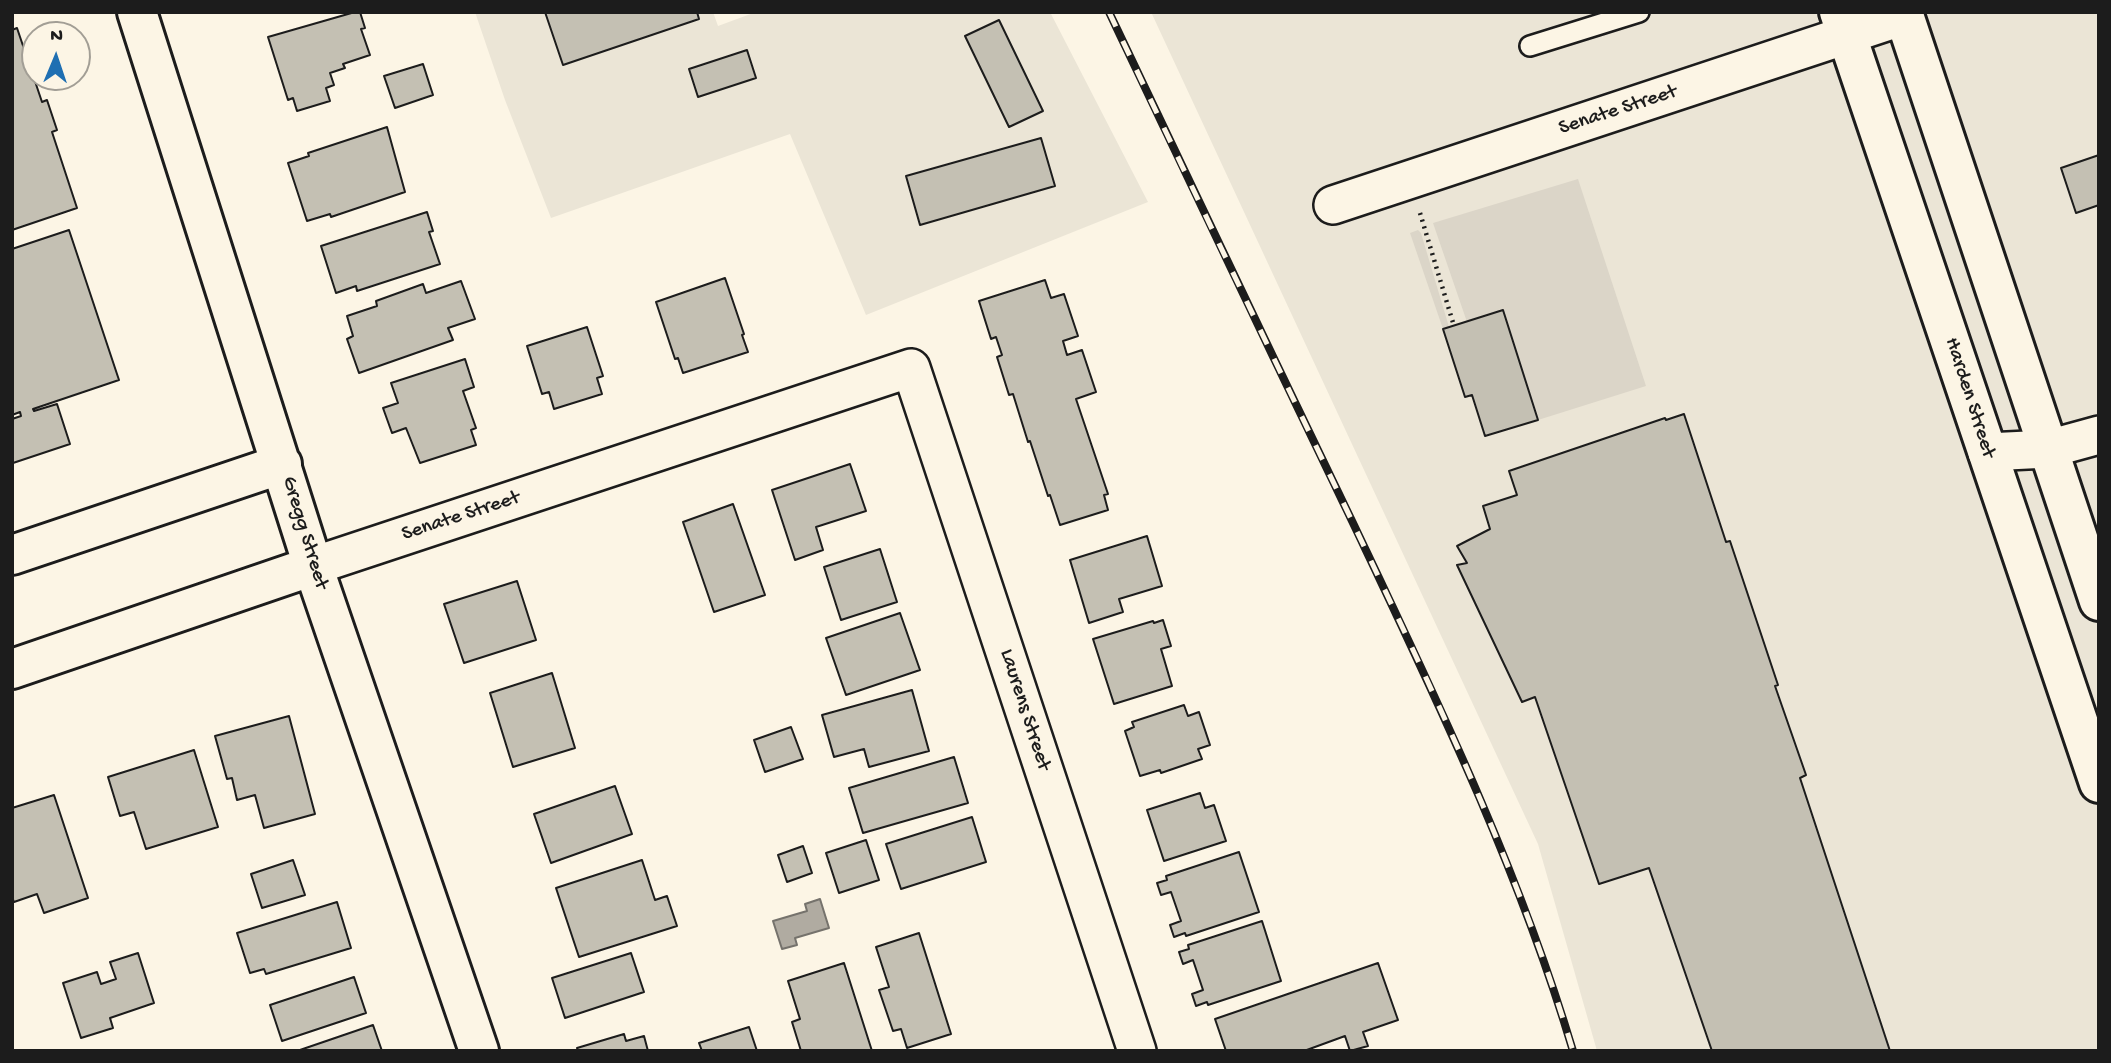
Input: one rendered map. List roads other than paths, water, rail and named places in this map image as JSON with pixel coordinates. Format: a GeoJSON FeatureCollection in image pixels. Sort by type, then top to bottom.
{"type":"FeatureCollection","features":[{"type":"Feature","properties":{"kind":"street","name":"Gregg Street"},"geometry":{"type":"LineString","coordinates":[[137,12],[313,566],[479,1051]]}},
{"type":"Feature","properties":{"kind":"street"},"geometry":{"type":"LineString","coordinates":[[1904,14],[2099,601]]}},
{"type":"Feature","properties":{"kind":"street","name":"Senate Street"},"geometry":{"type":"LineString","coordinates":[[1333,205],[1843,24],[1904,14]]}},
{"type":"Feature","properties":{"kind":"street","name":"Harden Street"},"geometry":{"type":"LineString","coordinates":[[1843,24],[2099,783]]}},
{"type":"Feature","properties":{"kind":"street","name":"Senate Street"},"geometry":{"type":"LineString","coordinates":[[12,669],[313,566],[911,369]]}},
{"type":"Feature","properties":{"kind":"street","name":"Laurens Street"},"geometry":{"type":"LineString","coordinates":[[911,369],[1137,1051]]}},
{"type":"Feature","properties":{"kind":"street"},"geometry":{"type":"LineString","coordinates":[[1987,452],[2048,449],[2099,435]]}},
{"type":"Feature","properties":{"kind":"street"},"geometry":{"type":"LineString","coordinates":[[12,555],[282,464]]}},
{"type":"Feature","properties":{"kind":"lane"},"geometry":{"type":"LineString","coordinates":[[1530,46],[1639,12]]}},
{"type":"Feature","properties":{"kind":"railway"},"geometry":{"type":"LineString","coordinates":[[1109,12],[1444,718],[1527,915],[1573,1051]]}}]}
